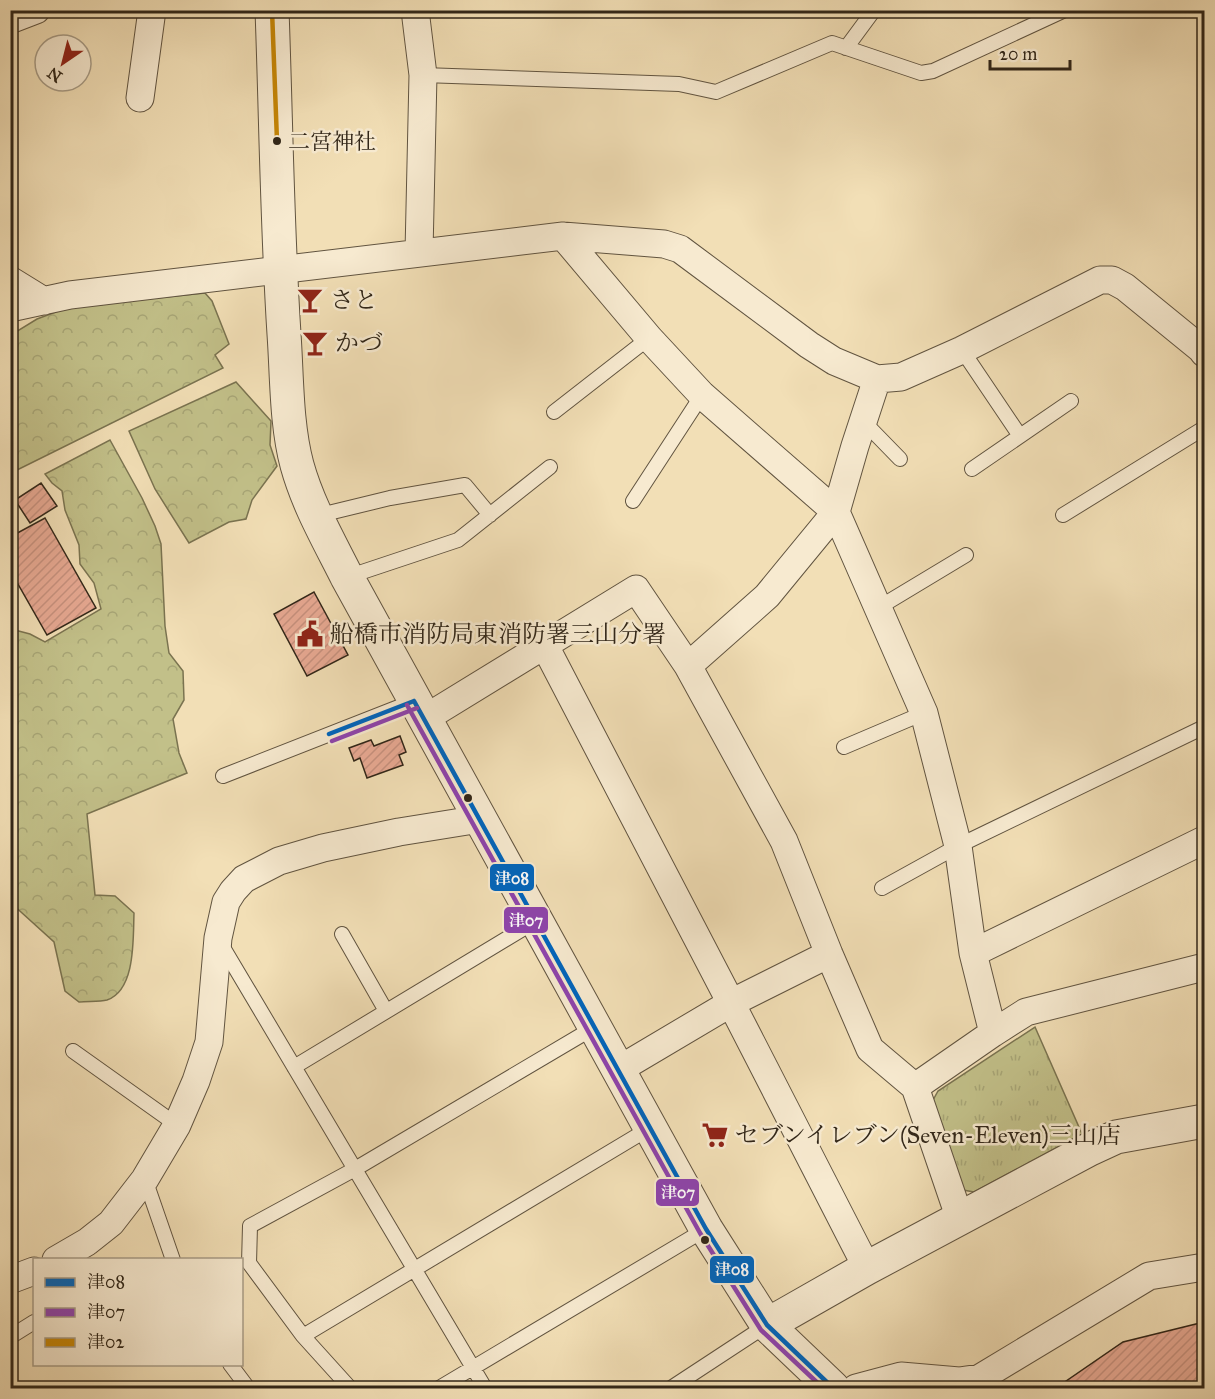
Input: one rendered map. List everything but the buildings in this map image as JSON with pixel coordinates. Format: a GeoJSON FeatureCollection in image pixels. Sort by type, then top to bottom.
{"type":"FeatureCollection","features":[{"type":"Feature","properties":{"kind":"street"},"geometry":{"type":"LineString","coordinates":[[10,20],[36,10]]}},
{"type":"Feature","properties":{"kind":"street"},"geometry":{"type":"LineString","coordinates":[[140,98],[152,10]]}},
{"type":"Feature","properties":{"kind":"street"},"geometry":{"type":"LineString","coordinates":[[272,10],[287,386],[292,443],[307,495],[347,577],[419,710],[706,1229],[766,1325],[832,1389]]}},
{"type":"Feature","properties":{"kind":"street"},"geometry":{"type":"LineString","coordinates":[[415,10],[423,75],[419,252]]}},
{"type":"Feature","properties":{"kind":"street"},"geometry":{"type":"LineString","coordinates":[[563,236],[649,338],[702,395],[836,512],[924,713],[958,846],[973,953],[993,1032]]}},
{"type":"Feature","properties":{"kind":"street"},"geometry":{"type":"LineString","coordinates":[[10,309],[70,295],[563,236],[664,244],[680,249],[809,345],[834,361],[877,379],[901,377],[962,350],[1101,280],[1112,280],[1125,287],[1203,350]]}},
{"type":"Feature","properties":{"kind":"street"},"geometry":{"type":"LineString","coordinates":[[10,280],[44,300]]}},
{"type":"Feature","properties":{"kind":"street"},"geometry":{"type":"LineString","coordinates":[[688,666],[767,596],[836,512],[877,379]]}},
{"type":"Feature","properties":{"kind":"street"},"geometry":{"type":"LineString","coordinates":[[419,710],[545,646],[636,589],[688,666],[784,841],[870,1049],[915,1087],[960,1220]]}},
{"type":"Feature","properties":{"kind":"street"},"geometry":{"type":"LineString","coordinates":[[545,646],[867,1268]]}},
{"type":"Feature","properties":{"kind":"street"},"geometry":{"type":"LineString","coordinates":[[59,1258],[87,1242],[111,1223],[145,1179],[177,1125],[196,1081],[209,1042],[218,938],[226,902],[244,879],[279,861],[323,848],[399,832],[480,819]]}},
{"type":"Feature","properties":{"kind":"street"},"geometry":{"type":"LineString","coordinates":[[973,953],[1204,840]]}},
{"type":"Feature","properties":{"kind":"street"},"geometry":{"type":"LineString","coordinates":[[618,1070],[731,1003],[830,954]]}},
{"type":"Feature","properties":{"kind":"street"},"geometry":{"type":"LineString","coordinates":[[915,1087],[993,1032],[1026,1012],[1204,967]]}},
{"type":"Feature","properties":{"kind":"street"},"geometry":{"type":"LineString","coordinates":[[766,1325],[867,1268],[1090,1149],[1116,1137],[1204,1121]]}},
{"type":"Feature","properties":{"kind":"street"},"geometry":{"type":"LineString","coordinates":[[856,1389],[901,1376],[962,1385],[980,1378],[1149,1276],[1204,1267]]}},
{"type":"Feature","properties":{"kind":"street"},"geometry":{"type":"LineString","coordinates":[[10,1280],[33,1271]]}},
{"type":"Feature","properties":{"kind":"lane"},"geometry":{"type":"LineString","coordinates":[[846,48],[874,10]]}},
{"type":"Feature","properties":{"kind":"lane"},"geometry":{"type":"LineString","coordinates":[[423,75],[679,84],[716,92],[832,43],[921,73],[933,71],[1065,10]]}},
{"type":"Feature","properties":{"kind":"lane"},"geometry":{"type":"LineString","coordinates":[[554,412],[649,338]]}},
{"type":"Feature","properties":{"kind":"lane"},"geometry":{"type":"LineString","coordinates":[[962,350],[1020,436]]}},
{"type":"Feature","properties":{"kind":"lane"},"geometry":{"type":"LineString","coordinates":[[633,501],[702,395]]}},
{"type":"Feature","properties":{"kind":"lane"},"geometry":{"type":"LineString","coordinates":[[972,469],[1071,401]]}},
{"type":"Feature","properties":{"kind":"lane"},"geometry":{"type":"LineString","coordinates":[[863,421],[900,459]]}},
{"type":"Feature","properties":{"kind":"lane"},"geometry":{"type":"LineString","coordinates":[[1063,515],[1204,428]]}},
{"type":"Feature","properties":{"kind":"lane"},"geometry":{"type":"LineString","coordinates":[[347,577],[458,540],[550,467]]}},
{"type":"Feature","properties":{"kind":"lane"},"geometry":{"type":"LineString","coordinates":[[316,516],[390,498],[465,485],[490,515]]}},
{"type":"Feature","properties":{"kind":"lane"},"geometry":{"type":"LineString","coordinates":[[878,608],[966,555]]}},
{"type":"Feature","properties":{"kind":"lane"},"geometry":{"type":"LineString","coordinates":[[224,776],[419,710]]}},
{"type":"Feature","properties":{"kind":"lane"},"geometry":{"type":"LineString","coordinates":[[844,747],[924,713]]}},
{"type":"Feature","properties":{"kind":"lane"},"geometry":{"type":"LineString","coordinates":[[882,888],[958,846],[1204,727]]}},
{"type":"Feature","properties":{"kind":"lane"},"geometry":{"type":"LineString","coordinates":[[294,1067],[536,921]]}},
{"type":"Feature","properties":{"kind":"lane"},"geometry":{"type":"LineString","coordinates":[[342,934],[386,1011]]}},
{"type":"Feature","properties":{"kind":"lane"},"geometry":{"type":"LineString","coordinates":[[218,938],[485,1389]]}},
{"type":"Feature","properties":{"kind":"lane"},"geometry":{"type":"LineString","coordinates":[[350,1389],[303,1336],[249,1263],[250,1227],[355,1169],[595,1027]]}},
{"type":"Feature","properties":{"kind":"lane"},"geometry":{"type":"LineString","coordinates":[[73,1051],[177,1125]]}},
{"type":"Feature","properties":{"kind":"lane"},"geometry":{"type":"LineString","coordinates":[[303,1336],[650,1128]]}},
{"type":"Feature","properties":{"kind":"lane"},"geometry":{"type":"LineString","coordinates":[[145,1179],[172,1258]]}},
{"type":"Feature","properties":{"kind":"lane"},"geometry":{"type":"LineString","coordinates":[[440,1389],[706,1229]]}},
{"type":"Feature","properties":{"kind":"lane"},"geometry":{"type":"LineString","coordinates":[[10,1338],[33,1323]]}},
{"type":"Feature","properties":{"kind":"lane"},"geometry":{"type":"LineString","coordinates":[[674,1388],[766,1325]]}},
{"type":"Feature","properties":{"kind":"lane"},"geometry":{"type":"LineString","coordinates":[[231,1366],[248,1389]]}},
{"type":"Feature","properties":{"kind":"green space"},"geometry":{"type":"Polygon","coordinates":[[[205,293],[212,301],[229,344],[215,355],[223,368],[11,473],[10,336],[37,319],[69,307],[205,293]]]}},
{"type":"Feature","properties":{"kind":"green space"},"geometry":{"type":"Polygon","coordinates":[[[236,382],[271,421],[270,445],[277,466],[252,500],[246,519],[229,522],[189,543],[155,489],[129,431],[236,382]]]}},
{"type":"Feature","properties":{"kind":"green space"},"geometry":{"type":"Polygon","coordinates":[[[110,440],[142,498],[161,544],[165,626],[169,653],[183,671],[184,700],[173,719],[179,753],[187,773],[87,814],[95,895],[115,896],[134,913],[131,962],[123,986],[107,1000],[79,1002],[65,991],[54,942],[11,903],[11,629],[30,634],[45,642],[101,609],[94,583],[80,564],[79,545],[65,510],[62,491],[45,474],[110,440]]]}},
{"type":"Feature","properties":{"kind":"green space"},"geometry":{"type":"Polygon","coordinates":[[[1035,1027],[1082,1134],[974,1192],[963,1190],[932,1102],[938,1091],[1035,1027]]]}},
{"type":"Feature","properties":{"kind":"transit line","name":"津02"},"geometry":{"type":"LineString","coordinates":[[272,10],[277,141]]}},
{"type":"Feature","properties":{"kind":"transit line","name":"津08"},"geometry":{"type":"LineString","coordinates":[[414,701],[706,1229],[767,1325],[833,1388]]}},
{"type":"Feature","properties":{"kind":"transit line","name":"津08"},"geometry":{"type":"LineString","coordinates":[[329,734],[414,701]]}},
{"type":"Feature","properties":{"kind":"transit line","name":"津07"},"geometry":{"type":"LineString","coordinates":[[407,705],[700,1233],[761,1330],[823,1388]]}},
{"type":"Feature","properties":{"kind":"transit line","name":"津07"},"geometry":{"type":"LineString","coordinates":[[332,741],[417,708]]}},
{"type":"Feature","properties":{"kind":"place","name":"二宮神社"},"geometry":{"type":"Point","coordinates":[277,141]}},
{"type":"Feature","properties":{"kind":"place","name":"さと"},"geometry":{"type":"Point","coordinates":[310,300]}},
{"type":"Feature","properties":{"kind":"place","name":"かづ"},"geometry":{"type":"Point","coordinates":[315,343]}},
{"type":"Feature","properties":{"kind":"place","name":"船橋市消防局東消防署三山分署"},"geometry":{"type":"Point","coordinates":[310,634]}},
{"type":"Feature","properties":{"kind":"place","name":"セブンイレブン(Seven-Eleven)三山店"},"geometry":{"type":"Point","coordinates":[715,1135]}}]}
